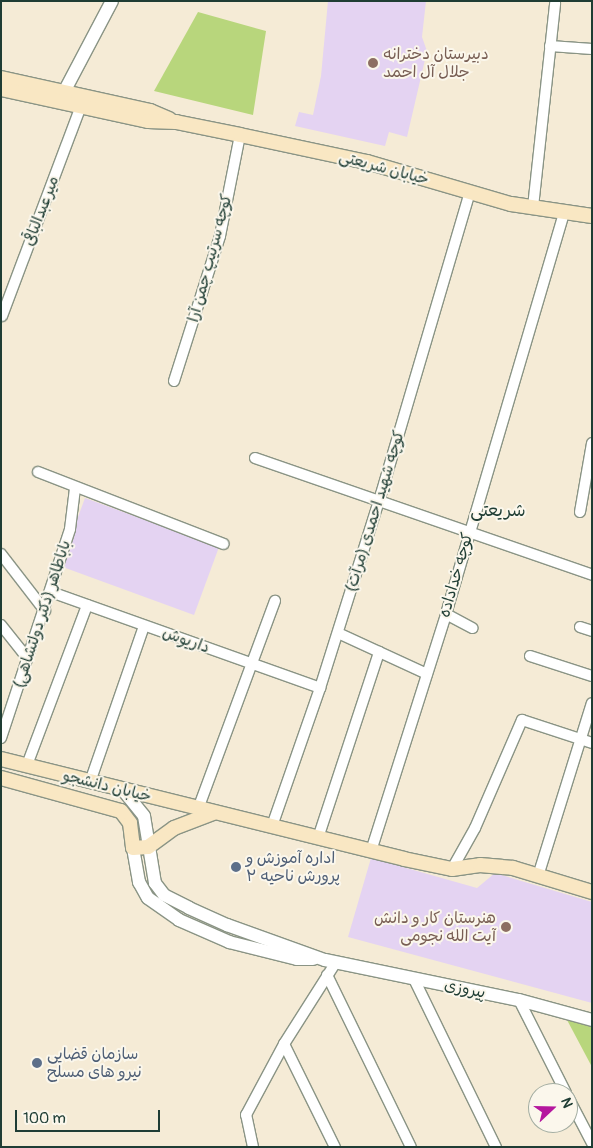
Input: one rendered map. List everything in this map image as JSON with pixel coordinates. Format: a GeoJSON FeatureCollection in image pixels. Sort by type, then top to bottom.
{"type":"FeatureCollection","features":[{"type":"Feature","properties":{"kind":"main road","name":"خیابان شریعتی"},"geometry":{"type":"LineString","coordinates":[[1,78],[150,111],[176,122]]}},
{"type":"Feature","properties":{"kind":"main road","name":"خیابان شریعتی"},"geometry":{"type":"LineString","coordinates":[[1,89],[148,121],[176,122],[366,162],[470,192],[533,207],[592,216]]}},
{"type":"Feature","properties":{"kind":"main road","name":"خیابان دانشجو"},"geometry":{"type":"LineString","coordinates":[[1,759],[213,813],[452,869]]}},
{"type":"Feature","properties":{"kind":"main road","name":"خیابان دانشجو"},"geometry":{"type":"LineString","coordinates":[[2,780],[121,811],[130,823],[133,848]]}},
{"type":"Feature","properties":{"kind":"main road"},"geometry":{"type":"LineString","coordinates":[[133,848],[148,847],[174,828],[213,813]]}},
{"type":"Feature","properties":{"kind":"main road"},"geometry":{"type":"LineString","coordinates":[[452,869],[480,865],[513,868],[592,892]]}},
{"type":"Feature","properties":{"kind":"street"},"geometry":{"type":"LineString","coordinates":[[64,92],[112,1]]}},
{"type":"Feature","properties":{"kind":"street"},"geometry":{"type":"LineString","coordinates":[[533,207],[555,2]]}},
{"type":"Feature","properties":{"kind":"street"},"geometry":{"type":"LineString","coordinates":[[550,46],[592,49]]}},
{"type":"Feature","properties":{"kind":"street","name":"میرعبدالباقی"},"geometry":{"type":"LineString","coordinates":[[2,316],[81,106]]}},
{"type":"Feature","properties":{"kind":"street","name":"کوچه سرتیپ چمن آرا"},"geometry":{"type":"LineString","coordinates":[[174,381],[220,236],[240,135]]}},
{"type":"Feature","properties":{"kind":"street","name":"کوچه شهید احمدی (مرآت)"},"geometry":{"type":"LineString","coordinates":[[272,826],[338,633],[470,192]]}},
{"type":"Feature","properties":{"kind":"street","name":"کوچه خداداده"},"geometry":{"type":"LineString","coordinates":[[371,851],[446,614],[564,212]]}},
{"type":"Feature","properties":{"kind":"street"},"geometry":{"type":"LineString","coordinates":[[580,512],[592,443]]}},
{"type":"Feature","properties":{"kind":"street"},"geometry":{"type":"LineString","coordinates":[[255,458],[592,575]]}},
{"type":"Feature","properties":{"kind":"street"},"geometry":{"type":"LineString","coordinates":[[38,472],[74,488],[224,544]]}},
{"type":"Feature","properties":{"kind":"street","name":"باباطاهر (دکتر دولتشاهی)"},"geometry":{"type":"LineString","coordinates":[[1,738],[45,611],[70,529],[74,488]]}},
{"type":"Feature","properties":{"kind":"street"},"geometry":{"type":"LineString","coordinates":[[1,554],[45,611]]}},
{"type":"Feature","properties":{"kind":"street","name":"داریوش"},"geometry":{"type":"LineString","coordinates":[[51,592],[320,688]]}},
{"type":"Feature","properties":{"kind":"street"},"geometry":{"type":"LineString","coordinates":[[198,809],[275,601]]}},
{"type":"Feature","properties":{"kind":"street"},"geometry":{"type":"LineString","coordinates":[[27,765],[87,605]]}},
{"type":"Feature","properties":{"kind":"street"},"geometry":{"type":"LineString","coordinates":[[446,614],[472,628]]}},
{"type":"Feature","properties":{"kind":"street"},"geometry":{"type":"LineString","coordinates":[[1,625],[28,659]]}},
{"type":"Feature","properties":{"kind":"street"},"geometry":{"type":"LineString","coordinates":[[90,782],[144,626]]}},
{"type":"Feature","properties":{"kind":"street"},"geometry":{"type":"LineString","coordinates":[[580,627],[592,631]]}},
{"type":"Feature","properties":{"kind":"street"},"geometry":{"type":"LineString","coordinates":[[338,633],[427,674]]}},
{"type":"Feature","properties":{"kind":"street"},"geometry":{"type":"LineString","coordinates":[[318,838],[378,652]]}},
{"type":"Feature","properties":{"kind":"street"},"geometry":{"type":"LineString","coordinates":[[530,656],[592,676]]}},
{"type":"Feature","properties":{"kind":"street"},"geometry":{"type":"LineString","coordinates":[[538,876],[587,742],[592,703]]}},
{"type":"Feature","properties":{"kind":"street"},"geometry":{"type":"LineString","coordinates":[[452,869],[475,828],[522,720],[587,742]]}},
{"type":"Feature","properties":{"kind":"street"},"geometry":{"type":"LineString","coordinates":[[123,790],[144,816],[155,883],[164,895],[227,925],[331,961]]}},
{"type":"Feature","properties":{"kind":"street"},"geometry":{"type":"LineString","coordinates":[[133,848],[139,882],[148,898],[179,920],[229,942],[297,959],[331,961]]}},
{"type":"Feature","properties":{"kind":"street"},"geometry":{"type":"LineString","coordinates":[[253,1147],[246,1115],[284,1044],[327,975],[331,961]]}},
{"type":"Feature","properties":{"kind":"street","name":"پیروزی"},"geometry":{"type":"LineString","coordinates":[[331,961],[519,1000],[592,1020]]}},
{"type":"Feature","properties":{"kind":"street"},"geometry":{"type":"LineString","coordinates":[[327,975],[412,1147]]}},
{"type":"Feature","properties":{"kind":"street"},"geometry":{"type":"LineString","coordinates":[[414,979],[496,1147]]}},
{"type":"Feature","properties":{"kind":"street"},"geometry":{"type":"LineString","coordinates":[[519,1000],[561,1083]]}},
{"type":"Feature","properties":{"kind":"street"},"geometry":{"type":"LineString","coordinates":[[284,1044],[335,1147]]}},
{"type":"Feature","properties":{"kind":"street"},"geometry":{"type":"LineString","coordinates":[[578,1117],[592,1144]]}},
{"type":"Feature","properties":{"kind":"shaded area","name":"دبیرستان دخترانه جلال آل احمد"},"geometry":{"type":"Polygon","coordinates":[[[328,1],[426,1],[422,37],[427,51],[407,137],[389,132],[385,146],[295,126],[299,112],[313,115],[321,76],[328,1]]]}},
{"type":"Feature","properties":{"kind":"shaded area"},"geometry":{"type":"Polygon","coordinates":[[[85,498],[219,547],[194,615],[60,566],[85,498]]]}},
{"type":"Feature","properties":{"kind":"shaded area"},"geometry":{"type":"Polygon","coordinates":[[[371,858],[477,888],[495,873],[592,902],[592,1003],[348,937],[371,858]]]}},
{"type":"Feature","properties":{"kind":"green space"},"geometry":{"type":"Polygon","coordinates":[[[198,12],[266,31],[253,115],[154,91],[198,12]]]}},
{"type":"Feature","properties":{"kind":"green space"},"geometry":{"type":"Polygon","coordinates":[[[566,1018],[592,1026],[592,1067],[566,1018]]]}},
{"type":"Feature","properties":{"kind":"place","name":"دبیرستان دخترانه جلال آل احمد"},"geometry":{"type":"Point","coordinates":[373,63]}},
{"type":"Feature","properties":{"kind":"place","name":"اداره آموزش و پرورش ناحیه ۲"},"geometry":{"type":"Point","coordinates":[236,867]}},
{"type":"Feature","properties":{"kind":"place","name":"هنرستان کار و دانش آیت الله نجومی"},"geometry":{"type":"Point","coordinates":[506,927]}},
{"type":"Feature","properties":{"kind":"place","name":"سازمان قضایی نیرو های مسلح"},"geometry":{"type":"Point","coordinates":[37,1063]}},
{"type":"Feature","properties":{"kind":"district","name":"شریعتی"},"geometry":{"type":"Point","coordinates":[498,511]}}]}
